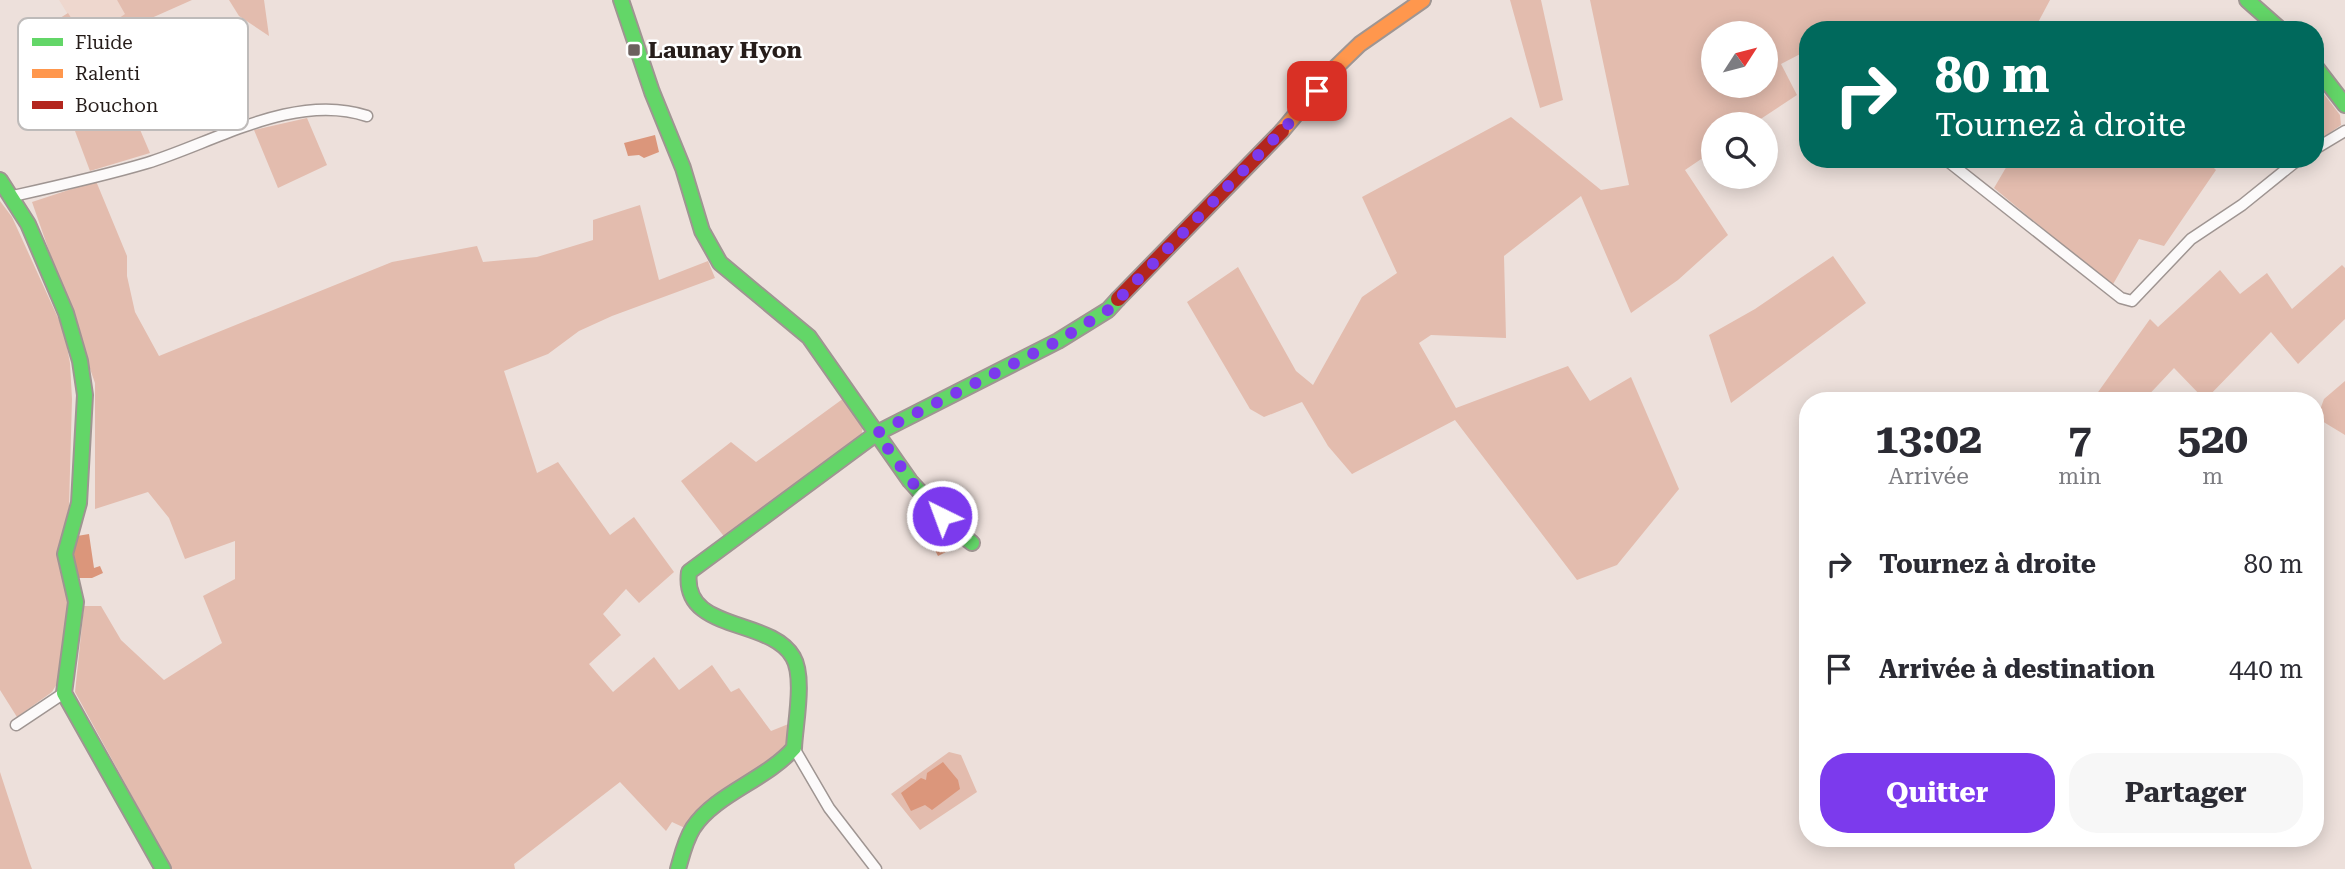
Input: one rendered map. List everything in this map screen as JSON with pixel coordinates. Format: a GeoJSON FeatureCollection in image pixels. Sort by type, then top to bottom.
{"type":"FeatureCollection","features":[{"type":"Feature","properties":{"kind":"street"},"geometry":{"type":"LineString","coordinates":[[621,0],[652,92],[683,168],[702,231],[720,263],[809,337],[911,481],[954,528],[972,543]]}},
{"type":"Feature","properties":{"kind":"street"},"geometry":{"type":"LineString","coordinates":[[876,869],[829,808],[794,748],[797,676],[794,658],[785,645],[774,637],[728,623],[705,610],[692,599],[686,580],[689,572],[877,433],[1058,341],[1108,310],[1300,112],[1333,70],[1360,44],[1423,0]]}},
{"type":"Feature","properties":{"kind":"street"},"geometry":{"type":"LineString","coordinates":[[2247,0],[2271,21]]}},
{"type":"Feature","properties":{"kind":"street"},"geometry":{"type":"LineString","coordinates":[[2324,78],[2345,105]]}},
{"type":"Feature","properties":{"kind":"street"},"geometry":{"type":"LineString","coordinates":[[248,129],[291,114],[346,109],[367,116]]}},
{"type":"Feature","properties":{"kind":"street"},"geometry":{"type":"LineString","coordinates":[[13,197],[147,163],[244,130]]}},
{"type":"Feature","properties":{"kind":"street"},"geometry":{"type":"LineString","coordinates":[[2324,144],[2345,131]]}},
{"type":"Feature","properties":{"kind":"street"},"geometry":{"type":"LineString","coordinates":[[1956,168],[2121,298],[2132,301],[2191,239],[2242,205],[2288,168]]}},
{"type":"Feature","properties":{"kind":"street"},"geometry":{"type":"LineString","coordinates":[[0,180],[29,224],[66,313],[78,349],[85,396],[79,503],[65,554],[76,602],[64,692],[163,869]]}},
{"type":"Feature","properties":{"kind":"street"},"geometry":{"type":"LineString","coordinates":[[16,725],[64,692]]}},
{"type":"Feature","properties":{"kind":"street"},"geometry":{"type":"LineString","coordinates":[[678,869],[695,825],[706,814],[767,776],[794,748]]}},
{"type":"Feature","properties":{"kind":"shaded area"},"geometry":{"type":"Polygon","coordinates":[[[59,0],[117,0],[126,14],[120,18],[70,18],[59,0]]]}},
{"type":"Feature","properties":{"kind":"shaded area"},"geometry":{"type":"Polygon","coordinates":[[[117,0],[192,0],[152,18],[119,18],[125,14],[117,0]]]}},
{"type":"Feature","properties":{"kind":"shaded area"},"geometry":{"type":"Polygon","coordinates":[[[229,0],[264,0],[269,36],[248,22],[248,18],[239,16],[229,0]]]}},
{"type":"Feature","properties":{"kind":"shaded area"},"geometry":{"type":"Polygon","coordinates":[[[1510,0],[1541,0],[1563,100],[1540,108],[1510,0]]]}},
{"type":"Feature","properties":{"kind":"shaded area"},"geometry":{"type":"Polygon","coordinates":[[[1590,0],[2050,0],[2039,21],[1799,21],[1799,55],[1781,64],[1797,95],[1771,112],[1701,112],[1701,159],[1685,170],[1728,235],[1678,280],[1631,313],[1581,196],[1504,256],[1506,338],[1431,335],[1419,343],[1456,408],[1568,366],[1590,401],[1631,377],[1679,489],[1617,565],[1577,580],[1455,420],[1352,474],[1328,446],[1302,402],[1264,417],[1250,409],[1187,302],[1238,267],[1296,371],[1313,385],[1362,297],[1397,273],[1362,197],[1511,117],[1601,190],[1629,185],[1590,0]]]}},
{"type":"Feature","properties":{"kind":"shaded area"},"geometry":{"type":"Polygon","coordinates":[[[2324,94],[2340,115],[2341,125],[2324,137],[2324,94]]]}},
{"type":"Feature","properties":{"kind":"shaded area"},"geometry":{"type":"Polygon","coordinates":[[[307,118],[327,165],[278,188],[254,130],[307,118]]]}},
{"type":"Feature","properties":{"kind":"shaded area"},"geometry":{"type":"Polygon","coordinates":[[[75,130],[140,130],[150,153],[90,171],[75,130]]]}},
{"type":"Feature","properties":{"kind":"shaded area"},"geometry":{"type":"Polygon","coordinates":[[[655,135],[659,152],[644,158],[639,155],[628,156],[624,143],[655,135]]]}},
{"type":"Feature","properties":{"kind":"shaded area"},"geometry":{"type":"Polygon","coordinates":[[[2006,168],[2216,170],[2164,246],[2139,239],[2112,286],[1994,188],[2006,168]]]}},
{"type":"Feature","properties":{"kind":"shaded area"},"geometry":{"type":"Polygon","coordinates":[[[96,181],[127,256],[127,276],[135,312],[159,356],[392,262],[477,246],[483,262],[537,257],[593,240],[593,220],[640,205],[659,280],[708,261],[715,278],[612,316],[579,331],[548,354],[504,371],[537,473],[558,462],[610,535],[634,517],[674,572],[639,603],[626,589],[603,614],[621,635],[589,664],[613,692],[654,657],[679,690],[712,665],[731,692],[739,688],[771,731],[791,723],[788,746],[772,768],[687,829],[672,822],[666,831],[620,782],[514,864],[515,869],[172,869],[75,692],[84,606],[101,606],[121,640],[164,680],[222,643],[203,596],[235,579],[235,541],[185,559],[169,518],[148,492],[95,509],[95,383],[32,202],[96,181]]]}},
{"type":"Feature","properties":{"kind":"shaded area"},"geometry":{"type":"Polygon","coordinates":[[[0,201],[12,217],[64,331],[70,363],[72,399],[69,507],[57,554],[70,603],[58,682],[52,692],[17,717],[0,690],[0,201]]]}},
{"type":"Feature","properties":{"kind":"shaded area"},"geometry":{"type":"Polygon","coordinates":[[[1833,256],[1866,303],[1731,403],[1709,335],[1755,309],[1833,256]]]}},
{"type":"Feature","properties":{"kind":"shaded area"},"geometry":{"type":"Polygon","coordinates":[[[2342,265],[2345,268],[2345,319],[2298,364],[2271,332],[2213,392],[2197,392],[2174,368],[2151,392],[2098,392],[2150,319],[2158,327],[2220,270],[2240,294],[2267,273],[2292,309],[2342,265]]]}},
{"type":"Feature","properties":{"kind":"shaded area"},"geometry":{"type":"Polygon","coordinates":[[[2345,381],[2345,435],[2324,422],[2324,399],[2345,381]]]}},
{"type":"Feature","properties":{"kind":"shaded area"},"geometry":{"type":"Polygon","coordinates":[[[844,398],[863,428],[860,440],[726,539],[681,481],[731,442],[756,462],[844,398]]]}},
{"type":"Feature","properties":{"kind":"shaded area"},"geometry":{"type":"Polygon","coordinates":[[[931,509],[956,541],[952,549],[938,556],[920,521],[931,509]]]}},
{"type":"Feature","properties":{"kind":"shaded area"},"geometry":{"type":"Polygon","coordinates":[[[89,534],[94,568],[100,566],[103,573],[92,578],[77,578],[72,562],[73,546],[77,536],[89,534]]]}},
{"type":"Feature","properties":{"kind":"shaded area"},"geometry":{"type":"Polygon","coordinates":[[[949,752],[961,755],[977,792],[920,830],[891,794],[949,752]]]}},
{"type":"Feature","properties":{"kind":"shaded area"},"geometry":{"type":"Polygon","coordinates":[[[943,762],[958,780],[960,789],[932,810],[925,805],[911,811],[901,793],[921,778],[926,780],[927,773],[943,762]]]}},
{"type":"Feature","properties":{"kind":"shaded area"},"geometry":{"type":"Polygon","coordinates":[[[0,772],[29,861],[32,869],[0,869],[0,772]]]}},
{"type":"Feature","properties":{"kind":"traffic: fast"},"geometry":{"type":"LineString","coordinates":[[621,0],[652,92],[683,168],[702,231],[720,263],[809,337],[910,481],[953,528],[972,543]]}},
{"type":"Feature","properties":{"kind":"traffic: fast"},"geometry":{"type":"LineString","coordinates":[[2247,0],[2271,21]]}},
{"type":"Feature","properties":{"kind":"traffic: fast"},"geometry":{"type":"LineString","coordinates":[[2324,78],[2345,105]]}},
{"type":"Feature","properties":{"kind":"traffic: fast"},"geometry":{"type":"LineString","coordinates":[[0,180],[28,224],[66,313],[80,361],[85,395],[79,503],[65,554],[76,602],[64,693],[163,869]]}},
{"type":"Feature","properties":{"kind":"traffic: fast"},"geometry":{"type":"LineString","coordinates":[[678,869],[688,838],[703,816],[727,796],[783,759],[794,748],[799,689],[797,666],[782,644],[766,635],[712,615],[699,605],[690,592],[689,572],[877,433],[1058,341],[1108,310],[1118,299]]}},
{"type":"Feature","properties":{"kind":"traffic: slow"},"geometry":{"type":"LineString","coordinates":[[1282,131],[1333,70],[1360,44],[1423,0]]}},
{"type":"Feature","properties":{"kind":"traffic: jam"},"geometry":{"type":"LineString","coordinates":[[1118,299],[1282,131]]}},
{"type":"Feature","properties":{"kind":"place","name":"Launay Hyon"},"geometry":{"type":"Point","coordinates":[634,50]}},
{"type":"Feature","properties":{"kind":"route"},"geometry":{"type":"LineString","coordinates":[[942,516],[911,481],[877,433],[1058,341],[1108,310],[1300,112],[1317,91]]}}]}
